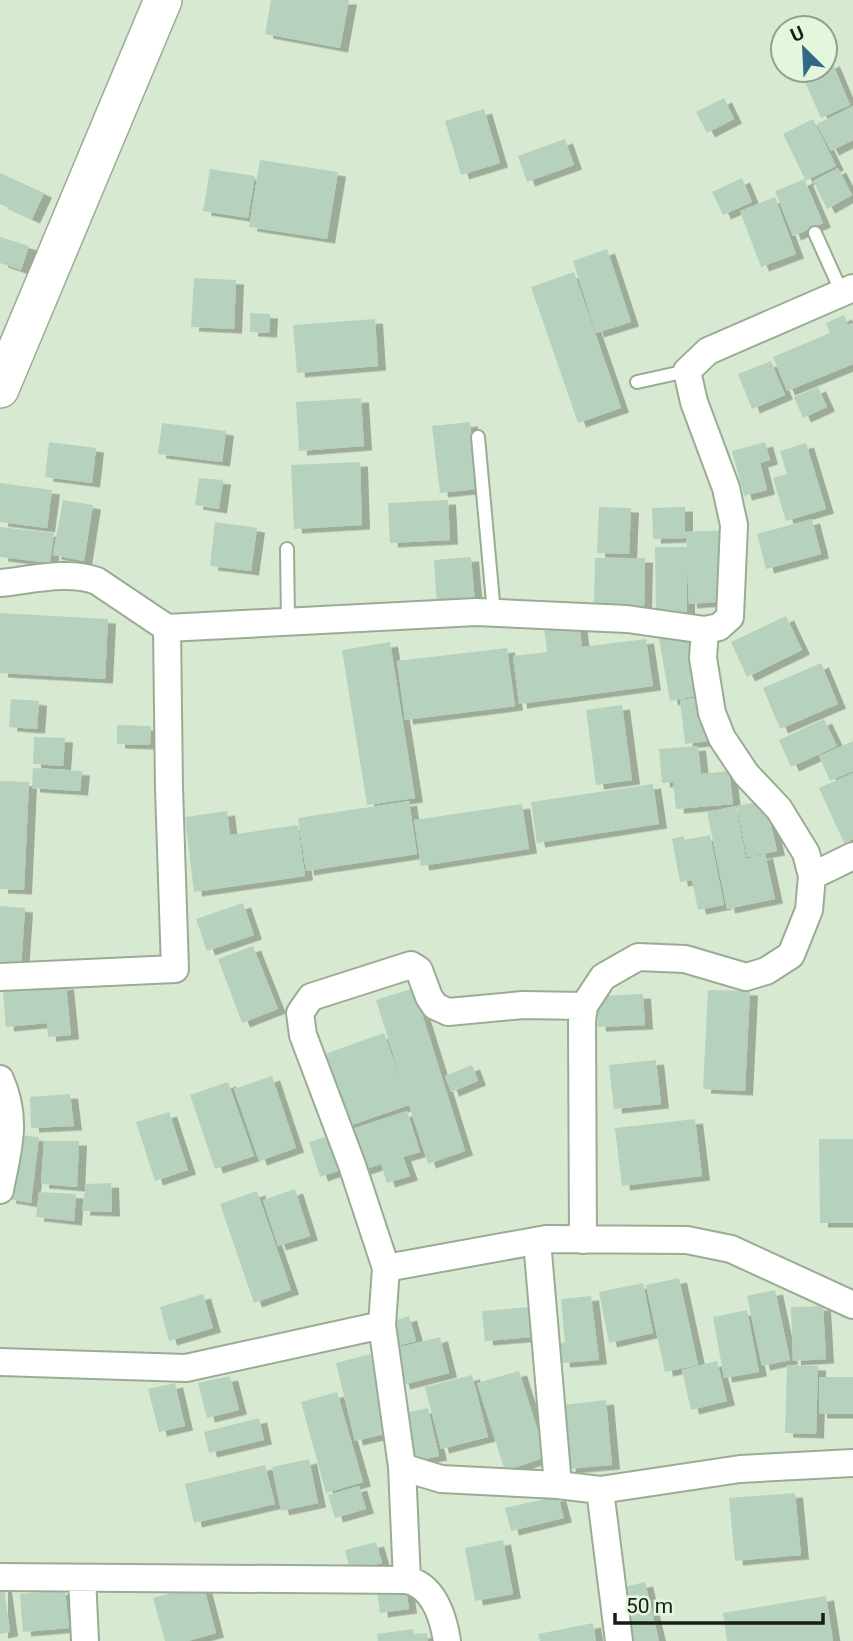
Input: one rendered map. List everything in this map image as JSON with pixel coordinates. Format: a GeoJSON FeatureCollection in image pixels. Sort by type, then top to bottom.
{"type":"FeatureCollection","features":[{"type":"Feature","properties":{"kind":"main road"},"geometry":{"type":"LineString","coordinates":[[0,389],[163,0]]}},
{"type":"Feature","properties":{"kind":"street"},"geometry":{"type":"LineString","coordinates":[[0,583],[72,575],[86,576],[167,628],[495,613],[627,620],[705,631],[719,627],[730,617],[734,525],[726,488],[694,402],[687,371],[708,351],[847,291]]}},
{"type":"Feature","properties":{"kind":"street"},"geometry":{"type":"LineString","coordinates":[[0,977],[176,969],[169,788],[167,628]]}},
{"type":"Feature","properties":{"kind":"street"},"geometry":{"type":"LineString","coordinates":[[583,1240],[582,1021],[584,1006],[603,977],[638,957],[685,959],[746,977],[766,971],[791,955],[809,910],[812,876],[806,853],[779,809],[746,774],[722,738],[712,713],[704,658],[705,631]]}},
{"type":"Feature","properties":{"kind":"street"},"geometry":{"type":"LineString","coordinates":[[812,876],[853,856]]}},
{"type":"Feature","properties":{"kind":"street"},"geometry":{"type":"LineString","coordinates":[[407,1580],[402,1467],[382,1325],[386,1268],[352,1165],[303,1035],[300,1013],[311,997],[411,965],[419,970],[435,1006],[447,1012],[523,1005],[584,1006]]}},
{"type":"Feature","properties":{"kind":"street"},"geometry":{"type":"LineString","coordinates":[[0,1079],[8,1097],[12,1130],[0,1190]]}},
{"type":"Feature","properties":{"kind":"street"},"geometry":{"type":"LineString","coordinates":[[386,1268],[537,1241],[687,1240],[731,1249],[853,1305]]}},
{"type":"Feature","properties":{"kind":"street"},"geometry":{"type":"LineString","coordinates":[[537,1241],[558,1485]]}},
{"type":"Feature","properties":{"kind":"street"},"geometry":{"type":"LineString","coordinates":[[0,1362],[186,1368],[382,1325]]}},
{"type":"Feature","properties":{"kind":"street"},"geometry":{"type":"LineString","coordinates":[[402,1467],[441,1479],[600,1490],[740,1469],[853,1463]]}},
{"type":"Feature","properties":{"kind":"street"},"geometry":{"type":"LineString","coordinates":[[600,1490],[619,1641]]}},
{"type":"Feature","properties":{"kind":"street"},"geometry":{"type":"LineString","coordinates":[[0,1577],[407,1580],[420,1583],[434,1600],[447,1641]]}},
{"type":"Feature","properties":{"kind":"street"},"geometry":{"type":"LineString","coordinates":[[82,1578],[85,1641]]}},
{"type":"Feature","properties":{"kind":"lane"},"geometry":{"type":"LineString","coordinates":[[815,233],[847,291]]}},
{"type":"Feature","properties":{"kind":"lane"},"geometry":{"type":"LineString","coordinates":[[637,382],[687,371]]}},
{"type":"Feature","properties":{"kind":"lane"},"geometry":{"type":"LineString","coordinates":[[478,437],[495,613]]}},
{"type":"Feature","properties":{"kind":"lane"},"geometry":{"type":"LineString","coordinates":[[286,549],[288,621]]}},
{"type":"Feature","properties":{"kind":"building"},"geometry":{"type":"Polygon","coordinates":[[[271,0],[349,0],[340,48],[265,34],[271,0]]]}},
{"type":"Feature","properties":{"kind":"building"},"geometry":{"type":"Polygon","coordinates":[[[839,79],[850,105],[821,118],[806,84],[839,84],[839,79]]]}},
{"type":"Feature","properties":{"kind":"building"},"geometry":{"type":"Polygon","coordinates":[[[724,98],[734,119],[707,133],[696,112],[724,98]]]}},
{"type":"Feature","properties":{"kind":"building"},"geometry":{"type":"Polygon","coordinates":[[[853,106],[853,140],[831,151],[817,124],[853,106]]]}},
{"type":"Feature","properties":{"kind":"building"},"geometry":{"type":"Polygon","coordinates":[[[484,109],[500,163],[461,175],[445,121],[484,109]]]}},
{"type":"Feature","properties":{"kind":"building"},"geometry":{"type":"Polygon","coordinates":[[[813,119],[836,166],[805,181],[823,223],[793,236],[775,191],[805,179],[783,134],[813,119]]]}},
{"type":"Feature","properties":{"kind":"building"},"geometry":{"type":"Polygon","coordinates":[[[565,139],[574,165],[527,182],[518,156],[565,139]]]}},
{"type":"Feature","properties":{"kind":"building"},"geometry":{"type":"Polygon","coordinates":[[[260,160],[338,172],[327,239],[249,227],[260,160]]]}},
{"type":"Feature","properties":{"kind":"building"},"geometry":{"type":"Polygon","coordinates":[[[838,168],[852,195],[827,209],[813,181],[838,168]]]}},
{"type":"Feature","properties":{"kind":"building"},"geometry":{"type":"Polygon","coordinates":[[[210,169],[255,176],[248,218],[203,211],[210,169]]]}},
{"type":"Feature","properties":{"kind":"building"},"geometry":{"type":"Polygon","coordinates":[[[0,173],[44,193],[32,219],[0,204],[0,173]]]}},
{"type":"Feature","properties":{"kind":"building"},"geometry":{"type":"Polygon","coordinates":[[[742,178],[752,202],[723,215],[712,192],[742,178]]]}},
{"type":"Feature","properties":{"kind":"building"},"geometry":{"type":"Polygon","coordinates":[[[775,197],[796,254],[761,267],[740,211],[775,197]]]}},
{"type":"Feature","properties":{"kind":"building"},"geometry":{"type":"Polygon","coordinates":[[[0,237],[29,246],[21,270],[0,263],[0,237]]]}},
{"type":"Feature","properties":{"kind":"building"},"geometry":{"type":"Polygon","coordinates":[[[607,249],[631,322],[596,333],[573,261],[607,249]]]}},
{"type":"Feature","properties":{"kind":"building"},"geometry":{"type":"Polygon","coordinates":[[[574,272],[621,408],[578,423],[531,287],[574,272]]]}},
{"type":"Feature","properties":{"kind":"building"},"geometry":{"type":"Polygon","coordinates":[[[194,278],[236,280],[234,329],[191,327],[194,278]]]}},
{"type":"Feature","properties":{"kind":"building"},"geometry":{"type":"Polygon","coordinates":[[[250,313],[270,314],[269,333],[250,332],[250,313]]]}},
{"type":"Feature","properties":{"kind":"building"},"geometry":{"type":"Polygon","coordinates":[[[844,315],[848,325],[853,323],[853,364],[787,391],[773,357],[830,333],[826,323],[844,315]]]}},
{"type":"Feature","properties":{"kind":"building"},"geometry":{"type":"Polygon","coordinates":[[[375,319],[378,366],[297,373],[293,325],[375,319]]]}},
{"type":"Feature","properties":{"kind":"building"},"geometry":{"type":"Polygon","coordinates":[[[771,361],[785,395],[752,409],[738,374],[771,361]]]}},
{"type":"Feature","properties":{"kind":"building"},"geometry":{"type":"Polygon","coordinates":[[[818,387],[827,407],[803,418],[794,397],[818,387]]]}},
{"type":"Feature","properties":{"kind":"building"},"geometry":{"type":"Polygon","coordinates":[[[361,398],[364,446],[299,451],[296,402],[361,398]]]}},
{"type":"Feature","properties":{"kind":"building"},"geometry":{"type":"Polygon","coordinates":[[[470,422],[477,489],[440,493],[432,426],[470,422]]]}},
{"type":"Feature","properties":{"kind":"building"},"geometry":{"type":"Polygon","coordinates":[[[162,423],[226,431],[222,462],[158,454],[162,423]]]}},
{"type":"Feature","properties":{"kind":"building"},"geometry":{"type":"Polygon","coordinates":[[[49,442],[96,448],[92,483],[45,477],[49,442]]]}},
{"type":"Feature","properties":{"kind":"building"},"geometry":{"type":"Polygon","coordinates":[[[765,442],[770,460],[760,463],[767,490],[744,496],[732,451],[765,442]]]}},
{"type":"Feature","properties":{"kind":"building"},"geometry":{"type":"Polygon","coordinates":[[[806,443],[826,509],[786,521],[773,478],[787,474],[780,451],[806,443]]]}},
{"type":"Feature","properties":{"kind":"building"},"geometry":{"type":"Polygon","coordinates":[[[360,462],[362,525],[294,529],[291,465],[360,462]]]}},
{"type":"Feature","properties":{"kind":"building"},"geometry":{"type":"Polygon","coordinates":[[[199,478],[223,480],[219,509],[195,505],[199,478]]]}},
{"type":"Feature","properties":{"kind":"building"},"geometry":{"type":"Polygon","coordinates":[[[0,483],[52,490],[47,528],[0,522],[0,483]]]}},
{"type":"Feature","properties":{"kind":"building"},"geometry":{"type":"Polygon","coordinates":[[[63,500],[93,505],[84,561],[53,555],[63,500]]]}},
{"type":"Feature","properties":{"kind":"building"},"geometry":{"type":"Polygon","coordinates":[[[448,500],[450,540],[390,543],[388,503],[448,500]]]}},
{"type":"Feature","properties":{"kind":"building"},"geometry":{"type":"Polygon","coordinates":[[[599,507],[631,508],[629,554],[597,553],[599,507]]]}},
{"type":"Feature","properties":{"kind":"building"},"geometry":{"type":"Polygon","coordinates":[[[685,507],[685,532],[726,530],[729,601],[689,604],[687,565],[687,615],[656,615],[655,547],[687,547],[686,538],[653,539],[652,508],[685,507]]]}},
{"type":"Feature","properties":{"kind":"building"},"geometry":{"type":"Polygon","coordinates":[[[812,519],[821,554],[766,569],[757,534],[812,519]]]}},
{"type":"Feature","properties":{"kind":"building"},"geometry":{"type":"Polygon","coordinates":[[[215,522],[257,528],[251,571],[210,566],[215,522]]]}},
{"type":"Feature","properties":{"kind":"building"},"geometry":{"type":"Polygon","coordinates":[[[0,527],[54,533],[50,563],[0,557],[0,527]]]}},
{"type":"Feature","properties":{"kind":"building"},"geometry":{"type":"Polygon","coordinates":[[[471,557],[475,603],[437,606],[434,560],[471,557]]]}},
{"type":"Feature","properties":{"kind":"building"},"geometry":{"type":"Polygon","coordinates":[[[595,558],[645,558],[644,607],[594,607],[595,558]]]}},
{"type":"Feature","properties":{"kind":"building"},"geometry":{"type":"Polygon","coordinates":[[[0,613],[108,619],[105,679],[0,673],[0,613]]]}},
{"type":"Feature","properties":{"kind":"building"},"geometry":{"type":"Polygon","coordinates":[[[786,616],[802,650],[747,677],[731,642],[786,616]]]}},
{"type":"Feature","properties":{"kind":"building"},"geometry":{"type":"Polygon","coordinates":[[[579,622],[582,647],[646,639],[653,686],[519,704],[513,656],[547,652],[544,627],[579,622]]]}},
{"type":"Feature","properties":{"kind":"building"},"geometry":{"type":"Polygon","coordinates":[[[690,633],[701,695],[670,701],[659,639],[690,633]]]}},
{"type":"Feature","properties":{"kind":"building"},"geometry":{"type":"Polygon","coordinates":[[[390,642],[415,798],[367,805],[342,650],[390,642]]]}},
{"type":"Feature","properties":{"kind":"building"},"geometry":{"type":"Polygon","coordinates":[[[507,648],[515,706],[405,720],[397,661],[507,648]]]}},
{"type":"Feature","properties":{"kind":"building"},"geometry":{"type":"Polygon","coordinates":[[[821,663],[838,704],[780,729],[763,688],[821,663]]]}},
{"type":"Feature","properties":{"kind":"building"},"geometry":{"type":"Polygon","coordinates":[[[704,697],[709,741],[685,744],[680,700],[704,697]]]}},
{"type":"Feature","properties":{"kind":"building"},"geometry":{"type":"Polygon","coordinates":[[[11,699],[39,701],[37,729],[9,727],[11,699]]]}},
{"type":"Feature","properties":{"kind":"building"},"geometry":{"type":"Polygon","coordinates":[[[622,705],[632,780],[596,785],[586,710],[622,705]]]}},
{"type":"Feature","properties":{"kind":"building"},"geometry":{"type":"Polygon","coordinates":[[[824,719],[837,746],[791,767],[779,740],[824,719]]]}},
{"type":"Feature","properties":{"kind":"building"},"geometry":{"type":"Polygon","coordinates":[[[117,725],[151,726],[150,745],[117,744],[117,725]]]}},
{"type":"Feature","properties":{"kind":"building"},"geometry":{"type":"Polygon","coordinates":[[[34,737],[65,738],[63,766],[33,764],[34,737]]]}},
{"type":"Feature","properties":{"kind":"building"},"geometry":{"type":"Polygon","coordinates":[[[853,741],[853,771],[830,781],[819,756],[853,741]]]}},
{"type":"Feature","properties":{"kind":"building"},"geometry":{"type":"Polygon","coordinates":[[[698,746],[701,774],[729,771],[733,804],[676,809],[673,782],[662,783],[659,749],[698,746]]]}},
{"type":"Feature","properties":{"kind":"building"},"geometry":{"type":"Polygon","coordinates":[[[33,768],[82,771],[80,791],[32,788],[33,768]]]}},
{"type":"Feature","properties":{"kind":"building"},"geometry":{"type":"Polygon","coordinates":[[[853,773],[853,839],[844,843],[819,788],[853,773]]]}},
{"type":"Feature","properties":{"kind":"building"},"geometry":{"type":"Polygon","coordinates":[[[0,781],[29,782],[24,890],[0,889],[0,781]]]}},
{"type":"Feature","properties":{"kind":"building"},"geometry":{"type":"Polygon","coordinates":[[[653,784],[659,824],[537,843],[531,802],[653,784]]]}},
{"type":"Feature","properties":{"kind":"building"},"geometry":{"type":"Polygon","coordinates":[[[765,800],[777,851],[747,857],[737,806],[765,800]]]}},
{"type":"Feature","properties":{"kind":"building"},"geometry":{"type":"Polygon","coordinates":[[[409,801],[417,854],[306,871],[298,818],[409,801]]]}},
{"type":"Feature","properties":{"kind":"building"},"geometry":{"type":"Polygon","coordinates":[[[522,804],[529,849],[421,866],[414,820],[522,804]]]}},
{"type":"Feature","properties":{"kind":"building"},"geometry":{"type":"Polygon","coordinates":[[[736,806],[746,859],[765,854],[775,899],[727,909],[707,812],[736,806]]]}},
{"type":"Feature","properties":{"kind":"building"},"geometry":{"type":"Polygon","coordinates":[[[227,811],[230,835],[298,825],[305,876],[194,892],[185,817],[227,811]]]}},
{"type":"Feature","properties":{"kind":"building"},"geometry":{"type":"Polygon","coordinates":[[[710,835],[724,905],[698,910],[692,880],[680,882],[672,839],[684,836],[684,840],[710,835]]]}},
{"type":"Feature","properties":{"kind":"building"},"geometry":{"type":"Polygon","coordinates":[[[243,903],[254,935],[207,951],[196,919],[243,903]]]}},
{"type":"Feature","properties":{"kind":"building"},"geometry":{"type":"Polygon","coordinates":[[[0,906],[25,908],[21,969],[0,967],[0,906]]]}},
{"type":"Feature","properties":{"kind":"building"},"geometry":{"type":"Polygon","coordinates":[[[253,946],[278,1009],[242,1023],[218,959],[253,946]]]}},
{"type":"Feature","properties":{"kind":"building"},"geometry":{"type":"Polygon","coordinates":[[[66,985],[71,1035],[48,1037],[47,1023],[6,1027],[3,991],[66,985]]]}},
{"type":"Feature","properties":{"kind":"building"},"geometry":{"type":"Polygon","coordinates":[[[414,988],[465,1151],[428,1164],[409,1105],[343,1128],[319,1056],[384,1033],[405,1092],[376,1000],[414,988]]]}},
{"type":"Feature","properties":{"kind":"building"},"geometry":{"type":"Polygon","coordinates":[[[708,990],[750,991],[745,1091],[703,1089],[708,990]]]}},
{"type":"Feature","properties":{"kind":"building"},"geometry":{"type":"Polygon","coordinates":[[[643,994],[645,1025],[598,1027],[596,996],[643,994]]]}},
{"type":"Feature","properties":{"kind":"building"},"geometry":{"type":"Polygon","coordinates":[[[656,1060],[661,1104],[614,1109],[609,1065],[656,1060]]]}},
{"type":"Feature","properties":{"kind":"building"},"geometry":{"type":"Polygon","coordinates":[[[472,1065],[478,1081],[451,1092],[445,1076],[472,1065]]]}},
{"type":"Feature","properties":{"kind":"building"},"geometry":{"type":"Polygon","coordinates":[[[272,1076],[296,1148],[259,1161],[234,1089],[272,1076]]]}},
{"type":"Feature","properties":{"kind":"building"},"geometry":{"type":"Polygon","coordinates":[[[228,1082],[254,1156],[215,1169],[190,1095],[228,1082]]]}},
{"type":"Feature","properties":{"kind":"building"},"geometry":{"type":"Polygon","coordinates":[[[70,1094],[74,1126],[31,1128],[30,1097],[70,1094]]]}},
{"type":"Feature","properties":{"kind":"building"},"geometry":{"type":"Polygon","coordinates":[[[407,1111],[420,1152],[403,1157],[410,1176],[387,1183],[381,1164],[363,1170],[349,1130],[407,1111]]]}},
{"type":"Feature","properties":{"kind":"building"},"geometry":{"type":"Polygon","coordinates":[[[169,1112],[188,1170],[155,1181],[136,1122],[169,1112]]]}},
{"type":"Feature","properties":{"kind":"building"},"geometry":{"type":"Polygon","coordinates":[[[695,1119],[702,1176],[622,1186],[615,1128],[695,1119]]]}},
{"type":"Feature","properties":{"kind":"building"},"geometry":{"type":"Polygon","coordinates":[[[335,1134],[346,1168],[320,1177],[309,1142],[335,1134]]]}},
{"type":"Feature","properties":{"kind":"building"},"geometry":{"type":"Polygon","coordinates":[[[18,1135],[39,1137],[31,1203],[8,1199],[18,1135]]]}},
{"type":"Feature","properties":{"kind":"building"},"geometry":{"type":"Polygon","coordinates":[[[819,1139],[853,1139],[853,1223],[820,1223],[819,1139]]]}},
{"type":"Feature","properties":{"kind":"building"},"geometry":{"type":"Polygon","coordinates":[[[44,1141],[79,1141],[77,1187],[41,1184],[44,1141]]]}},
{"type":"Feature","properties":{"kind":"building"},"geometry":{"type":"Polygon","coordinates":[[[111,1183],[112,1212],[82,1211],[86,1184],[111,1183]]]}},
{"type":"Feature","properties":{"kind":"building"},"geometry":{"type":"Polygon","coordinates":[[[295,1189],[310,1236],[278,1246],[263,1200],[295,1189]]]}},
{"type":"Feature","properties":{"kind":"building"},"geometry":{"type":"Polygon","coordinates":[[[257,1191],[291,1290],[254,1303],[220,1204],[257,1191]]]}},
{"type":"Feature","properties":{"kind":"building"},"geometry":{"type":"Polygon","coordinates":[[[39,1192],[76,1194],[74,1221],[36,1217],[39,1192]]]}},
{"type":"Feature","properties":{"kind":"building"},"geometry":{"type":"Polygon","coordinates":[[[679,1278],[698,1365],[665,1372],[646,1285],[679,1278]]]}},
{"type":"Feature","properties":{"kind":"building"},"geometry":{"type":"Polygon","coordinates":[[[643,1283],[653,1333],[609,1343],[599,1292],[643,1283]]]}},
{"type":"Feature","properties":{"kind":"building"},"geometry":{"type":"Polygon","coordinates":[[[775,1290],[790,1360],[762,1366],[747,1296],[775,1290]]]}},
{"type":"Feature","properties":{"kind":"building"},"geometry":{"type":"Polygon","coordinates":[[[203,1294],[213,1328],[169,1341],[160,1307],[203,1294]]]}},
{"type":"Feature","properties":{"kind":"building"},"geometry":{"type":"Polygon","coordinates":[[[591,1296],[599,1360],[562,1363],[561,1343],[565,1342],[561,1299],[591,1296]]]}},
{"type":"Feature","properties":{"kind":"building"},"geometry":{"type":"Polygon","coordinates":[[[823,1306],[826,1359],[793,1361],[791,1307],[823,1306]]]}},
{"type":"Feature","properties":{"kind":"building"},"geometry":{"type":"Polygon","coordinates":[[[531,1307],[533,1337],[485,1341],[482,1311],[531,1307]]]}},
{"type":"Feature","properties":{"kind":"building"},"geometry":{"type":"Polygon","coordinates":[[[747,1310],[759,1372],[724,1378],[713,1317],[747,1310]]]}},
{"type":"Feature","properties":{"kind":"building"},"geometry":{"type":"Polygon","coordinates":[[[409,1316],[416,1341],[394,1347],[387,1323],[409,1316]]]}},
{"type":"Feature","properties":{"kind":"building"},"geometry":{"type":"Polygon","coordinates":[[[440,1337],[449,1373],[402,1385],[393,1349],[440,1337]]]}},
{"type":"Feature","properties":{"kind":"building"},"geometry":{"type":"Polygon","coordinates":[[[370,1354],[389,1433],[355,1441],[336,1363],[370,1354]]]}},
{"type":"Feature","properties":{"kind":"building"},"geometry":{"type":"Polygon","coordinates":[[[717,1361],[727,1401],[691,1410],[682,1370],[717,1361]]]}},
{"type":"Feature","properties":{"kind":"building"},"geometry":{"type":"Polygon","coordinates":[[[787,1365],[818,1366],[816,1434],[785,1433],[787,1365]]]}},
{"type":"Feature","properties":{"kind":"building"},"geometry":{"type":"Polygon","coordinates":[[[519,1371],[546,1457],[505,1471],[477,1383],[519,1371]]]}},
{"type":"Feature","properties":{"kind":"building"},"geometry":{"type":"Polygon","coordinates":[[[472,1375],[488,1437],[441,1449],[425,1387],[472,1375]]]}},
{"type":"Feature","properties":{"kind":"building"},"geometry":{"type":"Polygon","coordinates":[[[230,1376],[239,1410],[207,1418],[198,1383],[230,1376]]]}},
{"type":"Feature","properties":{"kind":"building"},"geometry":{"type":"Polygon","coordinates":[[[819,1377],[853,1377],[853,1414],[819,1414],[819,1377]]]}},
{"type":"Feature","properties":{"kind":"building"},"geometry":{"type":"Polygon","coordinates":[[[175,1383],[185,1426],[159,1432],[148,1389],[175,1383]]]}},
{"type":"Feature","properties":{"kind":"building"},"geometry":{"type":"Polygon","coordinates":[[[337,1392],[363,1482],[326,1493],[301,1402],[337,1392]]]}},
{"type":"Feature","properties":{"kind":"building"},"geometry":{"type":"Polygon","coordinates":[[[606,1400],[612,1465],[568,1469],[562,1405],[606,1400]]]}},
{"type":"Feature","properties":{"kind":"building"},"geometry":{"type":"Polygon","coordinates":[[[428,1408],[439,1456],[411,1462],[400,1414],[428,1408]]]}},
{"type":"Feature","properties":{"kind":"building"},"geometry":{"type":"Polygon","coordinates":[[[259,1418],[264,1440],[209,1453],[204,1432],[259,1418]]]}},
{"type":"Feature","properties":{"kind":"building"},"geometry":{"type":"Polygon","coordinates":[[[309,1459],[318,1503],[281,1511],[272,1467],[309,1459]]]}},
{"type":"Feature","properties":{"kind":"building"},"geometry":{"type":"Polygon","coordinates":[[[265,1465],[275,1504],[194,1523],[185,1484],[265,1465]]]}},
{"type":"Feature","properties":{"kind":"building"},"geometry":{"type":"Polygon","coordinates":[[[359,1486],[366,1509],[335,1518],[328,1495],[359,1486]]]}},
{"type":"Feature","properties":{"kind":"building"},"geometry":{"type":"Polygon","coordinates":[[[795,1493],[801,1555],[735,1561],[729,1498],[795,1493]]]}},
{"type":"Feature","properties":{"kind":"building"},"geometry":{"type":"Polygon","coordinates":[[[558,1496],[564,1518],[511,1531],[505,1508],[558,1496]]]}},
{"type":"Feature","properties":{"kind":"building"},"geometry":{"type":"Polygon","coordinates":[[[503,1540],[513,1594],[475,1601],[465,1548],[503,1540]]]}},
{"type":"Feature","properties":{"kind":"building"},"geometry":{"type":"Polygon","coordinates":[[[376,1542],[382,1563],[350,1571],[345,1550],[376,1542]]]}},
{"type":"Feature","properties":{"kind":"building"},"geometry":{"type":"Polygon","coordinates":[[[645,1582],[659,1641],[628,1641],[615,1589],[645,1582]]]}},
{"type":"Feature","properties":{"kind":"building"},"geometry":{"type":"Polygon","coordinates":[[[203,1584],[216,1633],[188,1641],[165,1641],[153,1598],[203,1584]]]}},
{"type":"Feature","properties":{"kind":"building"},"geometry":{"type":"Polygon","coordinates":[[[0,1587],[4,1587],[10,1632],[0,1634],[0,1587]]]}},
{"type":"Feature","properties":{"kind":"building"},"geometry":{"type":"Polygon","coordinates":[[[406,1588],[409,1609],[380,1613],[377,1592],[406,1588]]]}},
{"type":"Feature","properties":{"kind":"building"},"geometry":{"type":"Polygon","coordinates":[[[65,1590],[69,1628],[23,1632],[20,1594],[65,1590]]]}},
{"type":"Feature","properties":{"kind":"building"},"geometry":{"type":"Polygon","coordinates":[[[826,1596],[833,1641],[727,1641],[723,1613],[826,1596]]]}},
{"type":"Feature","properties":{"kind":"building"},"geometry":{"type":"Polygon","coordinates":[[[593,1623],[596,1641],[540,1641],[538,1634],[593,1623]]]}},
{"type":"Feature","properties":{"kind":"building"},"geometry":{"type":"Polygon","coordinates":[[[413,1629],[414,1635],[427,1633],[428,1641],[378,1641],[377,1634],[413,1629]]]}}]}
